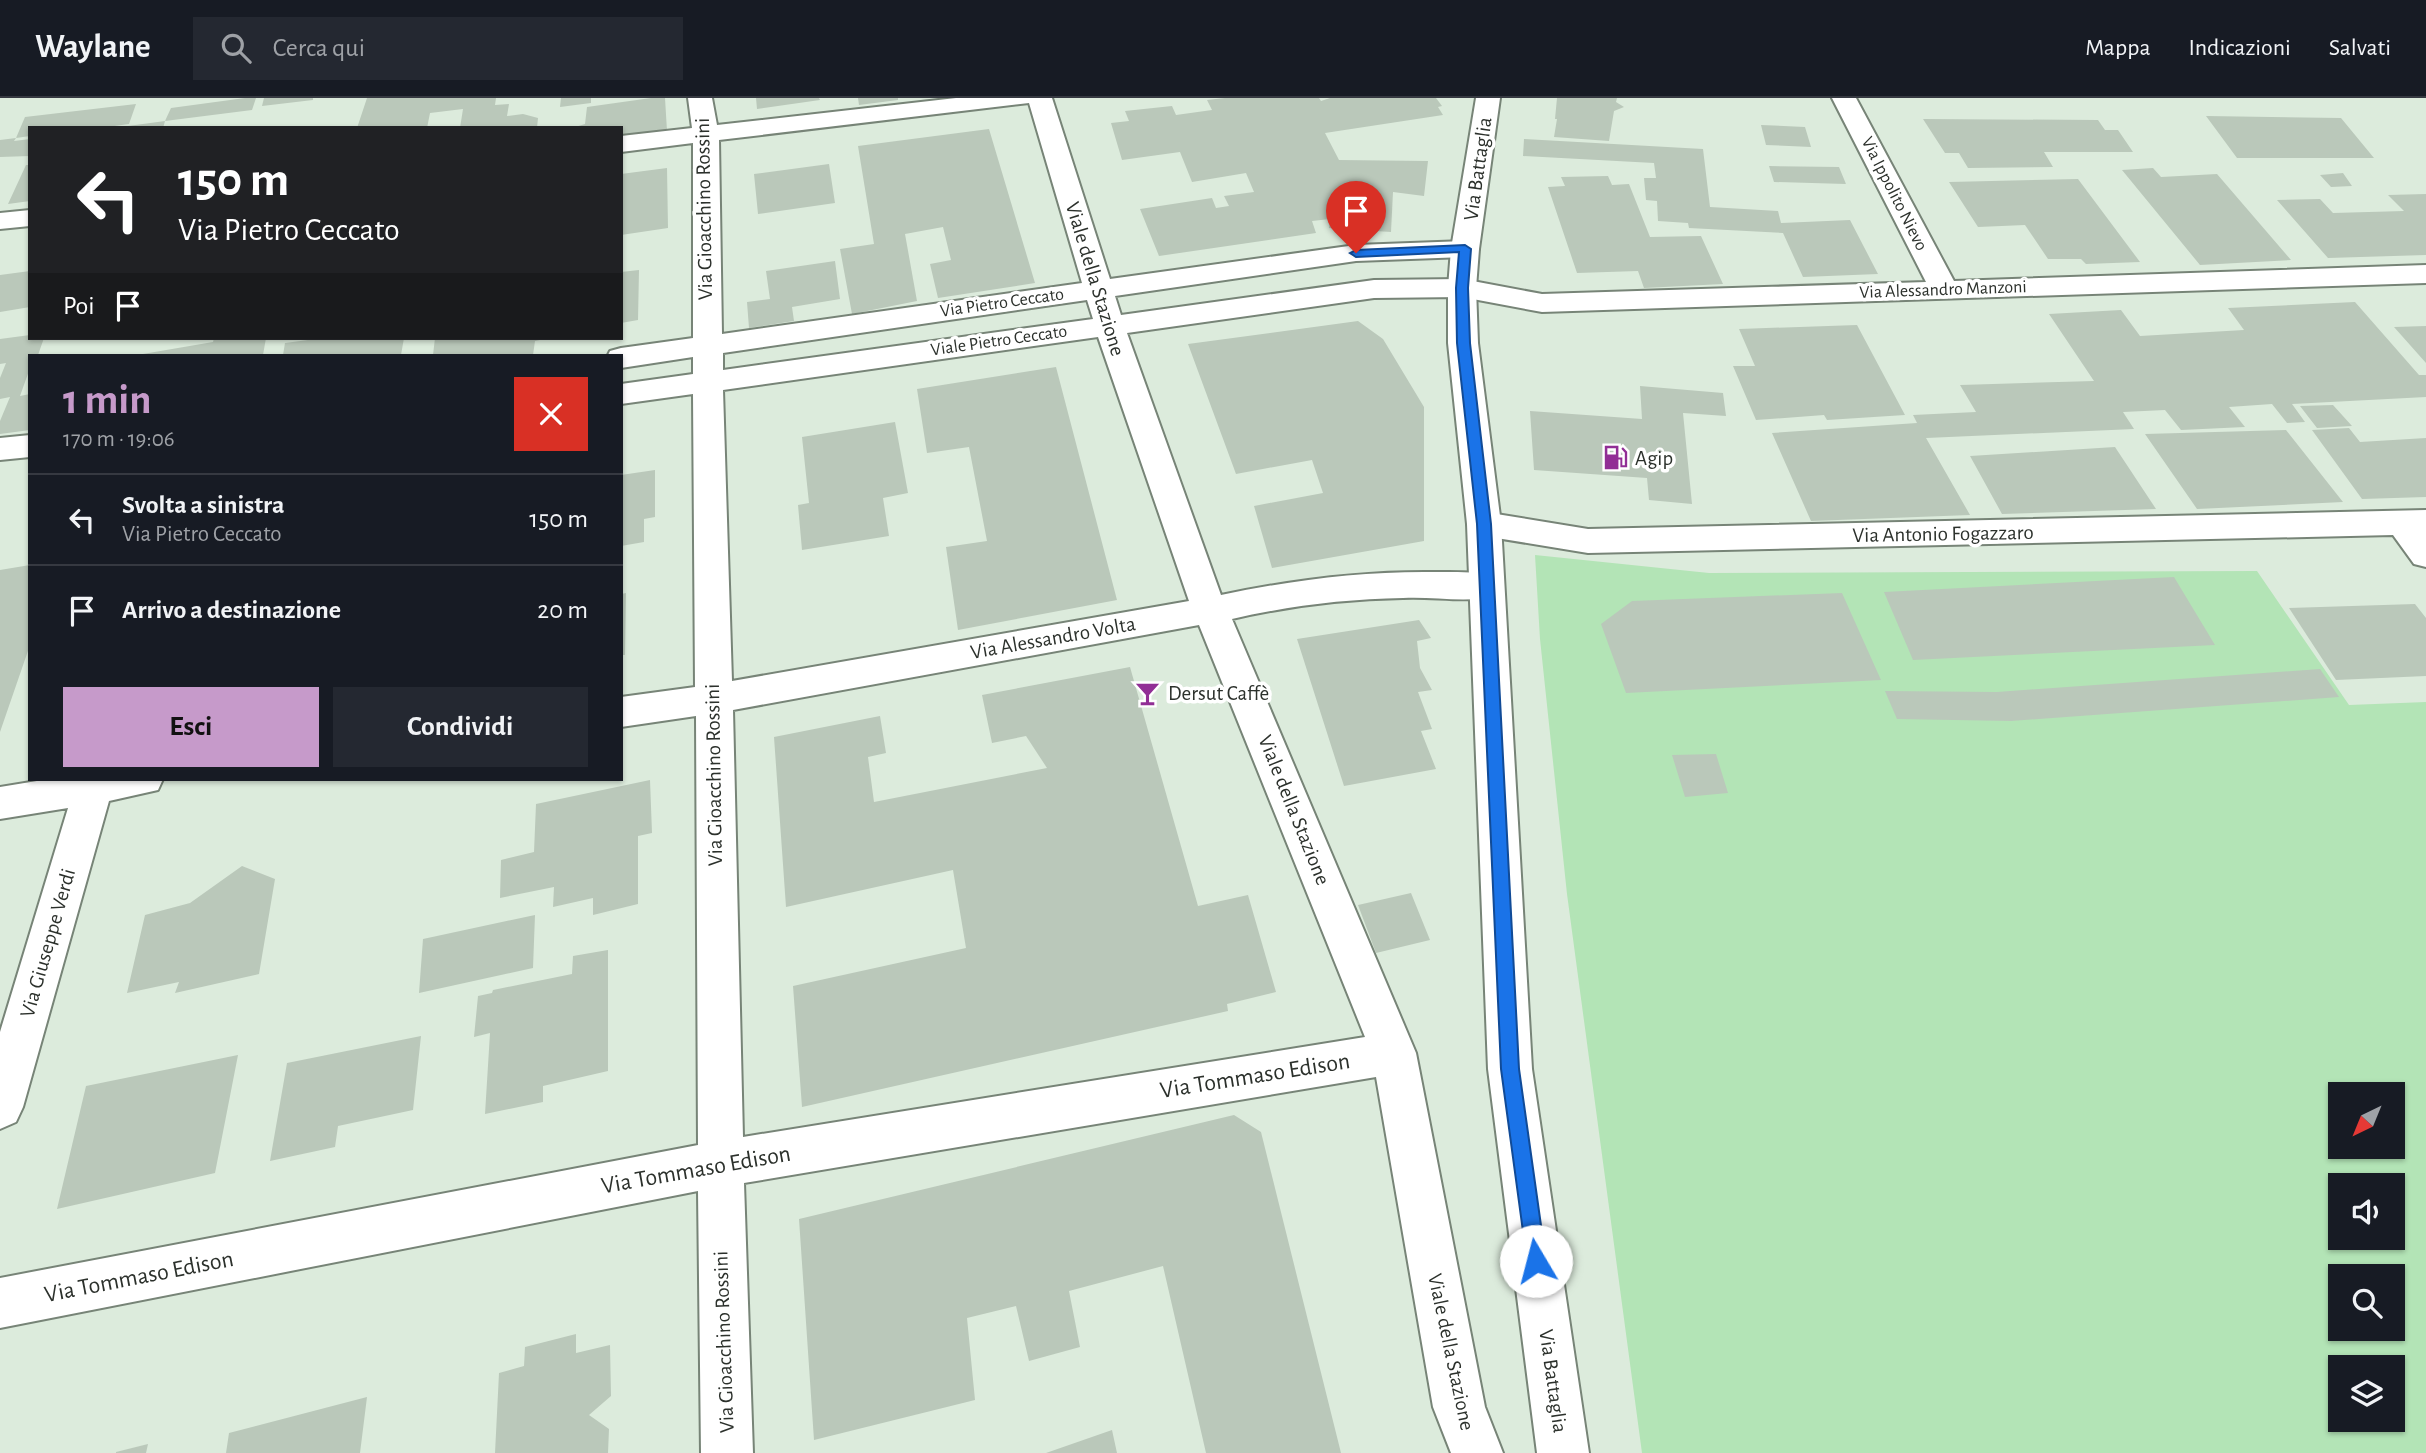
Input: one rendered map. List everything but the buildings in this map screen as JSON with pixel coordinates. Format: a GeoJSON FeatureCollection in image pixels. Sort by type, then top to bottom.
{"type":"FeatureCollection","features":[{"type":"Feature","properties":{"kind":"street","name":"Via Gioacchino Rossini"},"geometry":{"type":"LineString","coordinates":[[700,98],[706,134],[706,381],[714,699],[719,1164],[727,1453]]}},
{"type":"Feature","properties":{"kind":"street"},"geometry":{"type":"LineString","coordinates":[[623,144],[1021,98]]}},
{"type":"Feature","properties":{"kind":"street","name":"Viale della Stazione"},"geometry":{"type":"LineString","coordinates":[[1040,98],[1110,326],[1192,566],[1394,1053],[1459,1407],[1477,1453]]}},
{"type":"Feature","properties":{"kind":"street","name":"Via Battaglia"},"geometry":{"type":"LineString","coordinates":[[1488,98],[1465,249],[1462,288],[1463,343],[1484,524],[1510,1069],[1563,1453]]}},
{"type":"Feature","properties":{"kind":"street","name":"Via Ippolito Nievo"},"geometry":{"type":"LineString","coordinates":[[1844,98],[1944,289]]}},
{"type":"Feature","properties":{"kind":"street"},"geometry":{"type":"LineString","coordinates":[[0,221],[28,218]]}},
{"type":"Feature","properties":{"kind":"street","name":"Via Pietro Ceccato"},"geometry":{"type":"LineString","coordinates":[[706,344],[1356,253],[1465,249]]}},
{"type":"Feature","properties":{"kind":"street","name":"Via Alessandro Manzoni"},"geometry":{"type":"LineString","coordinates":[[1462,288],[1542,303],[2426,274]]}},
{"type":"Feature","properties":{"kind":"street","name":"Viale Pietro Ceccato"},"geometry":{"type":"LineString","coordinates":[[623,394],[1374,289],[1462,288]]}},
{"type":"Feature","properties":{"kind":"street"},"geometry":{"type":"LineString","coordinates":[[623,358],[706,344]]}},
{"type":"Feature","properties":{"kind":"street"},"geometry":{"type":"LineString","coordinates":[[0,449],[28,446]]}},
{"type":"Feature","properties":{"kind":"street","name":"Via Antonio Fogazzaro"},"geometry":{"type":"LineString","coordinates":[[1484,524],[1588,541],[2414,523],[2426,555]]}},
{"type":"Feature","properties":{"kind":"street","name":"Via Alessandro Volta"},"geometry":{"type":"LineString","coordinates":[[623,712],[714,699],[1211,610],[1271,596],[1425,582],[1487,586]]}},
{"type":"Feature","properties":{"kind":"street"},"geometry":{"type":"LineString","coordinates":[[0,803],[96,782]]}},
{"type":"Feature","properties":{"kind":"street","name":"Via Giuseppe Verdi"},"geometry":{"type":"LineString","coordinates":[[0,1107],[96,782]]}},
{"type":"Feature","properties":{"kind":"street","name":"Via Tommaso Edison"},"geometry":{"type":"LineString","coordinates":[[0,1303],[719,1164],[1394,1053]]}},
{"type":"Feature","properties":{"kind":"green space"},"geometry":{"type":"Polygon","coordinates":[[[1535,555],[1709,573],[2257,571],[2349,705],[2426,702],[2426,1453],[1642,1453],[1567,894],[1540,639],[1535,555]]]}},
{"type":"Feature","properties":{"kind":"place","name":"Agip"},"geometry":{"type":"Point","coordinates":[1615,458]}},
{"type":"Feature","properties":{"kind":"place","name":"Dersut Caffè"},"geometry":{"type":"Point","coordinates":[1148,693]}},
{"type":"Feature","properties":{"kind":"route"},"geometry":{"type":"LineString","coordinates":[[1356,253],[1465,249],[1462,288],[1463,343],[1484,524],[1510,1069],[1536,1261]]}}]}
